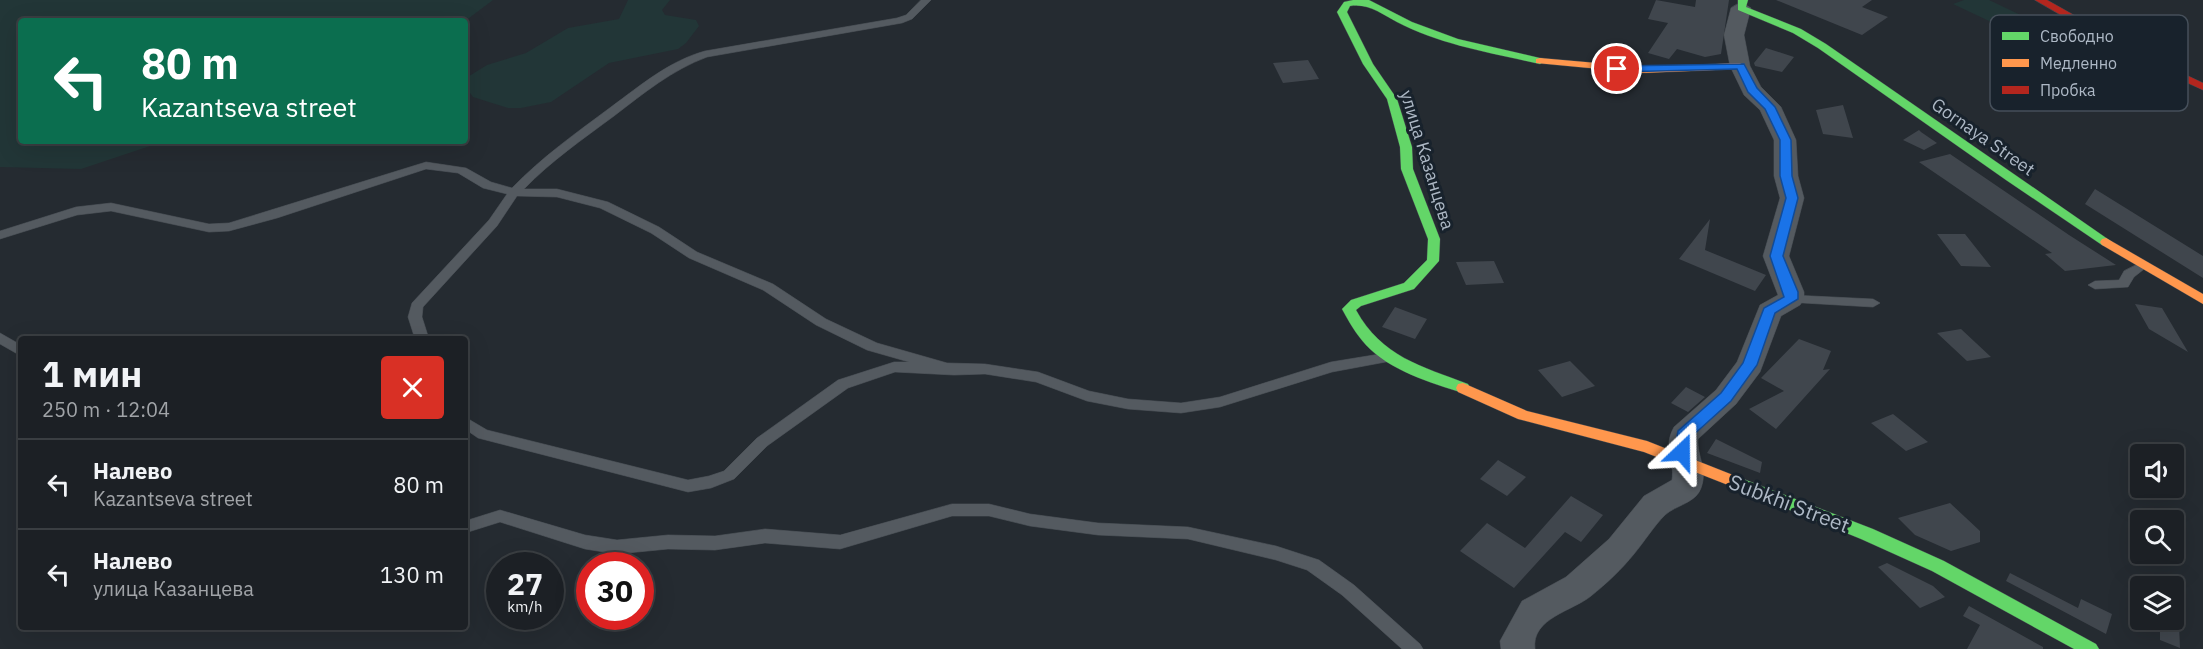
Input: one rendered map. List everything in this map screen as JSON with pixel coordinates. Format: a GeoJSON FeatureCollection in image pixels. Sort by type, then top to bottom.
{"type":"FeatureCollection","features":[{"type":"Feature","properties":{"kind":"street","name":"улица Казанцева"},"geometry":{"type":"LineString","coordinates":[[1689,465],[1647,447],[1522,415],[1449,382],[1409,369],[1388,358],[1355,322],[1349,309],[1356,303],[1409,286],[1433,261],[1434,239],[1407,169],[1406,147],[1392,99],[1368,64],[1342,12],[1347,4],[1364,0],[1386,13],[1443,36],[1501,55],[1538,63],[1598,69],[1740,66]]}},
{"type":"Feature","properties":{"kind":"street"},"geometry":{"type":"LineString","coordinates":[[2040,0],[2066,15]]}},
{"type":"Feature","properties":{"kind":"street"},"geometry":{"type":"LineString","coordinates":[[1518,649],[1517,641],[1534,611],[1578,588],[1620,548],[1655,505],[1686,487],[1689,465],[1682,452],[1684,435],[1726,397],[1750,365],[1769,311],[1791,299],[1791,292],[1776,256],[1792,198],[1786,176],[1785,140],[1770,107],[1752,90],[1740,66],[1734,34],[1742,4]]}},
{"type":"Feature","properties":{"kind":"street","name":"Gornaya Street"},"geometry":{"type":"LineString","coordinates":[[1742,4],[1822,46],[1970,152],[2142,266],[2203,300]]}},
{"type":"Feature","properties":{"kind":"street"},"geometry":{"type":"LineString","coordinates":[[2188,80],[2203,87]]}},
{"type":"Feature","properties":{"kind":"street","name":"Subkhi Street"},"geometry":{"type":"LineString","coordinates":[[1689,465],[1866,534],[1938,566],[2090,649]]}},
{"type":"Feature","properties":{"kind":"lane"},"geometry":{"type":"LineString","coordinates":[[421,336],[416,317],[417,306],[493,223],[514,192],[543,163],[683,62],[727,50],[899,21],[909,17],[926,0]]}},
{"type":"Feature","properties":{"kind":"lane"},"geometry":{"type":"LineString","coordinates":[[0,235],[76,211],[111,207],[209,228],[229,227],[426,165],[462,170],[487,185],[514,192],[557,193],[604,205],[655,230],[693,255],[768,287],[821,322],[872,347],[954,370]]}},
{"type":"Feature","properties":{"kind":"lane"},"geometry":{"type":"LineString","coordinates":[[2095,285],[2124,284],[2129,274],[2142,266]]}},
{"type":"Feature","properties":{"kind":"lane"},"geometry":{"type":"LineString","coordinates":[[1791,299],[1873,303]]}},
{"type":"Feature","properties":{"kind":"lane"},"geometry":{"type":"LineString","coordinates":[[0,338],[18,349]]}},
{"type":"Feature","properties":{"kind":"lane"},"geometry":{"type":"LineString","coordinates":[[468,424],[483,434],[688,486],[711,482],[729,475],[762,442],[843,384],[894,367],[985,369],[1038,377],[1087,396],[1128,404],[1181,408],[1220,402],[1331,367],[1366,359],[1388,358]]}},
{"type":"Feature","properties":{"kind":"lane"},"geometry":{"type":"LineString","coordinates":[[468,526],[500,516],[585,542],[617,547],[668,542],[715,543],[765,536],[840,542],[952,510],[989,510],[1030,520],[1098,529],[1188,533],[1276,553],[1313,565],[1348,590],[1414,649]]}},
{"type":"Feature","properties":{"kind":"green space"},"geometry":{"type":"Polygon","coordinates":[[[0,0],[493,0],[468,19],[18,18],[18,144],[156,144],[81,169],[0,167],[0,0]]]}},
{"type":"Feature","properties":{"kind":"green space"},"geometry":{"type":"Polygon","coordinates":[[[628,0],[670,0],[662,10],[665,15],[696,20],[699,26],[686,43],[678,49],[609,63],[551,102],[508,108],[473,97],[468,90],[468,77],[487,65],[526,53],[568,28],[619,19],[628,0]]]}},
{"type":"Feature","properties":{"kind":"green space"},"geometry":{"type":"Polygon","coordinates":[[[1964,0],[1989,0],[2021,15],[1990,15],[1990,21],[1953,4],[1964,0]]]}},
{"type":"Feature","properties":{"kind":"building"},"geometry":{"type":"Polygon","coordinates":[[[1656,0],[1695,7],[1696,0],[1729,0],[1721,54],[1705,57],[1677,49],[1669,59],[1648,53],[1668,23],[1648,19],[1656,0]]]}},
{"type":"Feature","properties":{"kind":"building"},"geometry":{"type":"Polygon","coordinates":[[[1776,0],[1872,0],[1862,7],[1888,17],[1862,35],[1776,0]]]}},
{"type":"Feature","properties":{"kind":"building"},"geometry":{"type":"Polygon","coordinates":[[[1766,48],[1794,57],[1782,72],[1755,66],[1754,63],[1766,48]]]}},
{"type":"Feature","properties":{"kind":"building"},"geometry":{"type":"Polygon","coordinates":[[[1308,60],[1319,79],[1283,83],[1273,63],[1308,60]]]}},
{"type":"Feature","properties":{"kind":"building"},"geometry":{"type":"Polygon","coordinates":[[[1843,105],[1853,138],[1823,134],[1816,110],[1843,105]]]}},
{"type":"Feature","properties":{"kind":"building"},"geometry":{"type":"Polygon","coordinates":[[[1919,130],[1937,143],[1924,150],[1903,140],[1919,130]]]}},
{"type":"Feature","properties":{"kind":"building"},"geometry":{"type":"Polygon","coordinates":[[[1950,154],[2116,265],[2065,271],[2045,254],[2052,253],[1919,162],[1950,154]]]}},
{"type":"Feature","properties":{"kind":"building"},"geometry":{"type":"Polygon","coordinates":[[[2095,189],[2203,256],[2203,278],[2085,204],[2095,189]]]}},
{"type":"Feature","properties":{"kind":"building"},"geometry":{"type":"Polygon","coordinates":[[[1710,219],[1705,250],[1766,275],[1755,291],[1679,259],[1710,219]]]}},
{"type":"Feature","properties":{"kind":"building"},"geometry":{"type":"Polygon","coordinates":[[[1937,234],[1965,234],[1991,267],[1961,266],[1937,234]]]}},
{"type":"Feature","properties":{"kind":"building"},"geometry":{"type":"Polygon","coordinates":[[[1494,261],[1504,283],[1466,285],[1456,262],[1494,261]]]}},
{"type":"Feature","properties":{"kind":"building"},"geometry":{"type":"Polygon","coordinates":[[[2135,304],[2162,308],[2188,352],[2149,329],[2135,304]]]}},
{"type":"Feature","properties":{"kind":"building"},"geometry":{"type":"Polygon","coordinates":[[[1395,307],[1427,319],[1415,339],[1382,327],[1395,307]]]}},
{"type":"Feature","properties":{"kind":"building"},"geometry":{"type":"Polygon","coordinates":[[[1961,329],[1991,357],[1967,361],[1937,333],[1961,329]]]}},
{"type":"Feature","properties":{"kind":"building"},"geometry":{"type":"Polygon","coordinates":[[[1799,339],[1831,351],[1823,370],[1830,369],[1776,429],[1749,409],[1784,391],[1761,378],[1799,339]]]}},
{"type":"Feature","properties":{"kind":"building"},"geometry":{"type":"Polygon","coordinates":[[[1570,361],[1595,386],[1562,397],[1538,370],[1570,361]]]}},
{"type":"Feature","properties":{"kind":"building"},"geometry":{"type":"Polygon","coordinates":[[[1686,387],[1705,397],[1688,412],[1671,403],[1686,387]]]}},
{"type":"Feature","properties":{"kind":"building"},"geometry":{"type":"Polygon","coordinates":[[[1893,414],[1928,442],[1906,451],[1871,423],[1893,414]]]}},
{"type":"Feature","properties":{"kind":"building"},"geometry":{"type":"Polygon","coordinates":[[[1716,439],[1762,462],[1760,473],[1707,453],[1716,439]]]}},
{"type":"Feature","properties":{"kind":"building"},"geometry":{"type":"Polygon","coordinates":[[[1498,460],[1526,477],[1507,496],[1480,479],[1498,460]]]}},
{"type":"Feature","properties":{"kind":"building"},"geometry":{"type":"Polygon","coordinates":[[[1571,496],[1603,515],[1581,542],[1565,532],[1514,588],[1460,551],[1487,523],[1525,548],[1571,496]]]}},
{"type":"Feature","properties":{"kind":"building"},"geometry":{"type":"Polygon","coordinates":[[[1950,503],[1980,531],[1980,542],[1951,551],[1915,535],[1898,518],[1950,503]]]}},
{"type":"Feature","properties":{"kind":"building"},"geometry":{"type":"Polygon","coordinates":[[[1887,563],[1933,586],[1945,597],[1920,608],[1878,567],[1887,563]]]}},
{"type":"Feature","properties":{"kind":"building"},"geometry":{"type":"Polygon","coordinates":[[[2010,573],[2078,608],[2081,599],[2112,614],[2106,634],[2006,581],[2010,573]]]}},
{"type":"Feature","properties":{"kind":"building"},"geometry":{"type":"Polygon","coordinates":[[[1969,606],[2043,649],[1967,649],[1980,625],[1963,616],[1969,606]]]}},
{"type":"Feature","properties":{"kind":"building"},"geometry":{"type":"Polygon","coordinates":[[[2160,630],[2179,630],[2180,648],[2160,640],[2160,630]]]}},
{"type":"Feature","properties":{"kind":"traffic: fast"},"geometry":{"type":"LineString","coordinates":[[1743,0],[1741,8],[1797,31],[1822,46],[2010,178],[2106,242]]}},
{"type":"Feature","properties":{"kind":"traffic: fast"},"geometry":{"type":"LineString","coordinates":[[1463,388],[1412,368],[1383,353],[1370,342],[1349,309],[1356,303],[1409,286],[1433,261],[1434,239],[1407,169],[1406,147],[1392,99],[1368,64],[1342,12],[1347,4],[1364,1],[1409,24],[1455,41],[1540,61]]}},
{"type":"Feature","properties":{"kind":"traffic: fast"},"geometry":{"type":"LineString","coordinates":[[1733,481],[1867,534],[1938,566],[2090,649]]}},
{"type":"Feature","properties":{"kind":"traffic: slow"},"geometry":{"type":"LineString","coordinates":[[1540,61],[1642,70],[1740,66]]}},
{"type":"Feature","properties":{"kind":"traffic: slow"},"geometry":{"type":"LineString","coordinates":[[2106,242],[2203,300]]}},
{"type":"Feature","properties":{"kind":"traffic: slow"},"geometry":{"type":"LineString","coordinates":[[1463,388],[1523,415],[1647,447],[1733,481]]}},
{"type":"Feature","properties":{"kind":"traffic: jam"},"geometry":{"type":"LineString","coordinates":[[2040,0],[2066,15]]}},
{"type":"Feature","properties":{"kind":"traffic: jam"},"geometry":{"type":"LineString","coordinates":[[2188,80],[2203,87]]}},
{"type":"Feature","properties":{"kind":"route"},"geometry":{"type":"LineString","coordinates":[[1617,69],[1740,66],[1752,90],[1770,107],[1785,140],[1786,176],[1792,198],[1776,256],[1791,292],[1791,299],[1769,311],[1750,365],[1726,397],[1684,435],[1682,452]]}}]}
